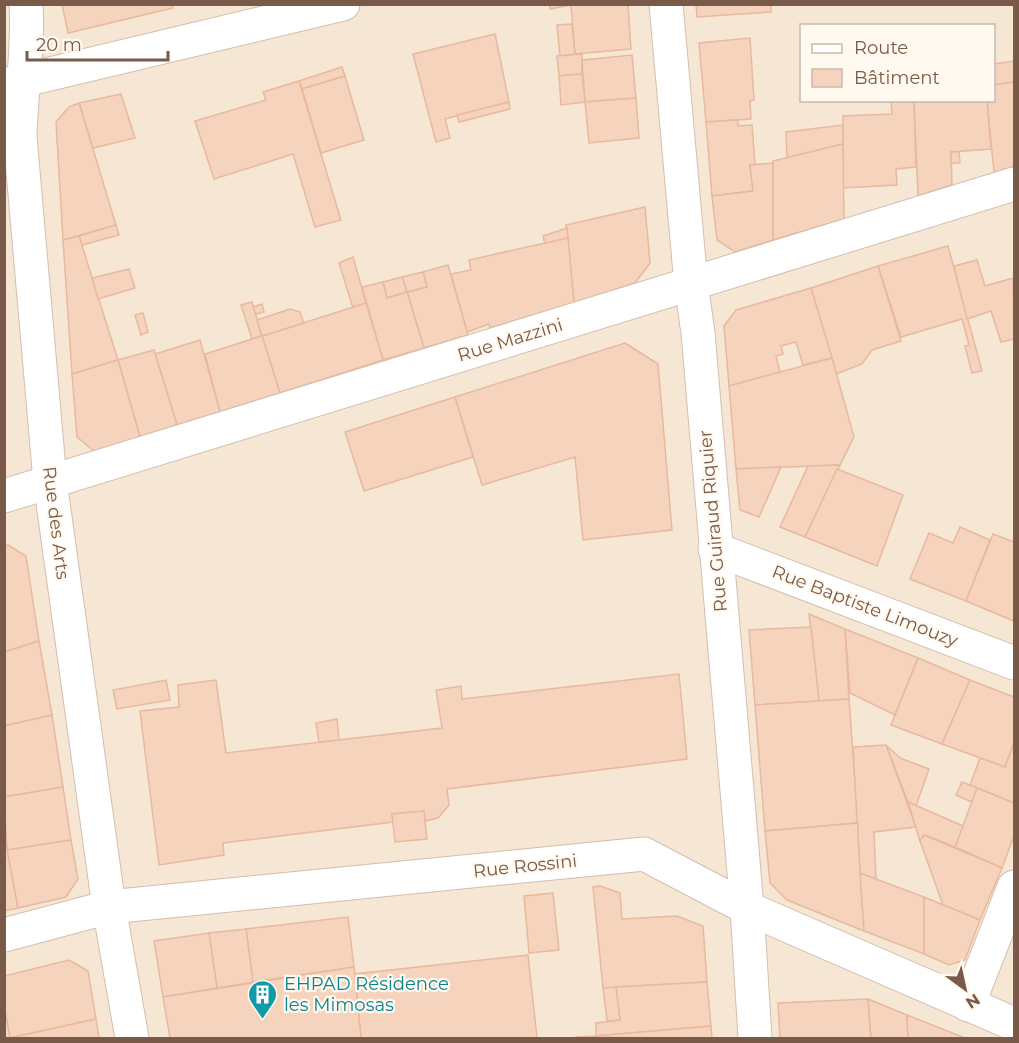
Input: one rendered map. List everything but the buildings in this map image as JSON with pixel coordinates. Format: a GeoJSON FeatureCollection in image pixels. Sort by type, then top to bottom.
{"type":"FeatureCollection","features":[{"type":"Feature","properties":{"kind":"street","name":"Rue des Arts"},"geometry":{"type":"LineString","coordinates":[[26,4],[27,27],[13,83],[20,136],[50,482],[109,907],[132,1038]]}},
{"type":"Feature","properties":{"kind":"street"},"geometry":{"type":"LineString","coordinates":[[13,83],[343,4]]}},
{"type":"Feature","properties":{"kind":"street","name":"Rue Guiraud Riquier"},"geometry":{"type":"LineString","coordinates":[[666,4],[691,284],[698,333],[756,1038]]}},
{"type":"Feature","properties":{"kind":"street","name":"Rue Mazzini"},"geometry":{"type":"LineString","coordinates":[[4,496],[1014,184]]}},
{"type":"Feature","properties":{"kind":"street","name":"Rue Baptiste Limouzy"},"geometry":{"type":"LineString","coordinates":[[715,549],[1014,663]]}},
{"type":"Feature","properties":{"kind":"street","name":"Rue Rossini"},"geometry":{"type":"LineString","coordinates":[[4,935],[109,907],[644,854],[747,908],[1014,1024]]}},
{"type":"Feature","properties":{"kind":"street"},"geometry":{"type":"LineString","coordinates":[[968,1005],[1014,887]]}},
{"type":"Feature","properties":{"kind":"shaded area"},"geometry":{"type":"Polygon","coordinates":[[[5,5],[1014,5],[1014,1038],[5,1038],[5,5]]]}},
{"type":"Feature","properties":{"kind":"place","name":"EHPAD Résidence les Mimosas"},"geometry":{"type":"Point","coordinates":[263,1020]}}]}
